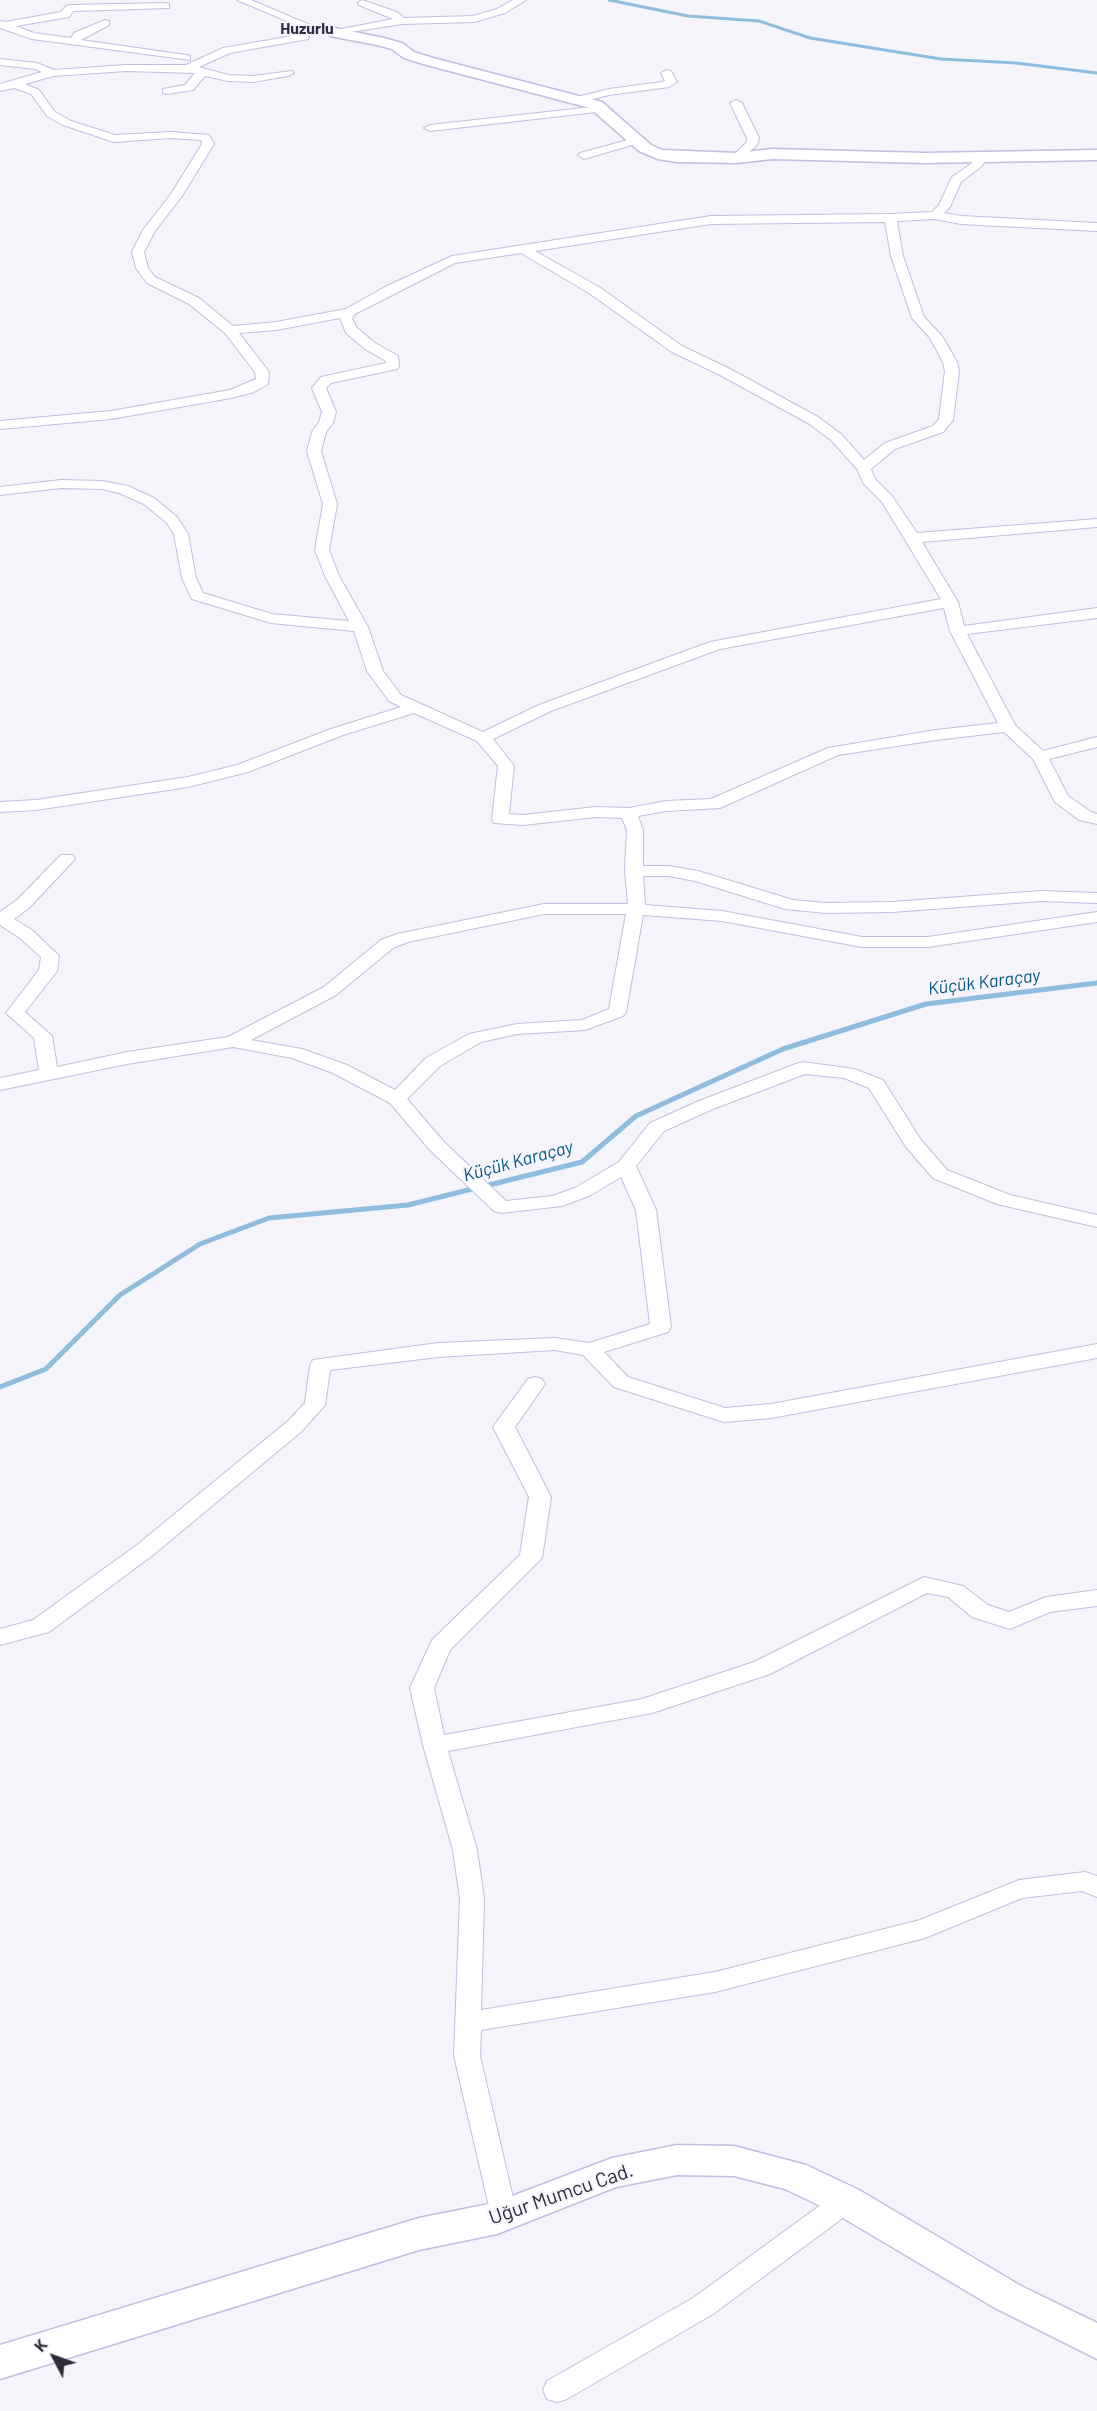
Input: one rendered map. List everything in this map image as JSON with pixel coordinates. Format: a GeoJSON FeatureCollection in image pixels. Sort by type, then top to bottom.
{"type":"FeatureCollection","features":[{"type":"Feature","properties":{"kind":"street"},"geometry":{"type":"LineString","coordinates":[[242,0],[317,30]]}},
{"type":"Feature","properties":{"kind":"street"},"geometry":{"type":"LineString","coordinates":[[334,33],[402,21],[474,19],[501,11],[521,0]]}},
{"type":"Feature","properties":{"kind":"street"},"geometry":{"type":"LineString","coordinates":[[363,3],[393,14],[402,21]]}},
{"type":"Feature","properties":{"kind":"street"},"geometry":{"type":"LineString","coordinates":[[2,25],[57,17],[65,15],[70,8],[165,6]]}},
{"type":"Feature","properties":{"kind":"street"},"geometry":{"type":"LineString","coordinates":[[74,42],[78,35],[105,23]]}},
{"type":"Feature","properties":{"kind":"street"},"geometry":{"type":"LineString","coordinates":[[2,25],[32,36],[202,66],[228,78],[253,79],[288,73]]}},
{"type":"Feature","properties":{"kind":"street"},"geometry":{"type":"LineString","coordinates":[[334,33],[379,41],[397,46],[409,55],[428,61],[596,105],[635,141],[652,151],[668,156],[703,159],[772,154],[981,157],[1097,155]]}},
{"type":"Feature","properties":{"kind":"street"},"geometry":{"type":"LineString","coordinates":[[0,88],[52,73],[202,66],[227,50],[304,37]]}},
{"type":"Feature","properties":{"kind":"street"},"geometry":{"type":"LineString","coordinates":[[0,62],[37,66],[52,73]]}},
{"type":"Feature","properties":{"kind":"street"},"geometry":{"type":"LineString","coordinates":[[167,90],[189,88],[202,66]]}},
{"type":"Feature","properties":{"kind":"street"},"geometry":{"type":"LineString","coordinates":[[577,100],[609,92],[665,85],[671,82],[667,73]]}},
{"type":"Feature","properties":{"kind":"street"},"geometry":{"type":"LineString","coordinates":[[0,425],[111,416],[249,389],[263,381],[262,372],[230,330],[210,311],[151,280],[141,268],[138,252],[149,230],[176,196],[208,144],[205,137],[171,135],[114,139],[67,123],[51,114],[35,92],[16,85]]}},
{"type":"Feature","properties":{"kind":"street"},"geometry":{"type":"LineString","coordinates":[[736,103],[753,138],[753,143],[737,158]]}},
{"type":"Feature","properties":{"kind":"street"},"geometry":{"type":"LineString","coordinates":[[430,128],[601,109]]}},
{"type":"Feature","properties":{"kind":"street"},"geometry":{"type":"LineString","coordinates":[[584,154],[635,141]]}},
{"type":"Feature","properties":{"kind":"street"},"geometry":{"type":"LineString","coordinates":[[935,215],[944,207],[956,180],[976,166],[981,157]]}},
{"type":"Feature","properties":{"kind":"street"},"geometry":{"type":"LineString","coordinates":[[230,330],[276,326],[350,312],[452,260],[711,220],[890,218],[935,215],[961,220],[1097,227]]}},
{"type":"Feature","properties":{"kind":"street"},"geometry":{"type":"LineString","coordinates":[[864,468],[890,446],[938,429],[946,420],[950,391],[952,370],[950,362],[935,336],[918,318],[897,256],[890,218]]}},
{"type":"Feature","properties":{"kind":"street"},"geometry":{"type":"LineString","coordinates":[[523,249],[594,291],[676,349],[725,372],[813,420],[836,436],[864,468],[869,481],[887,499],[913,538],[950,602],[958,631],[1008,727],[1040,757],[1060,799],[1085,816],[1097,819]]}},
{"type":"Feature","properties":{"kind":"street"},"geometry":{"type":"LineString","coordinates":[[350,312],[346,319],[351,330],[370,346],[393,359],[392,366],[326,380],[319,388],[328,412],[326,423],[319,432],[314,451],[330,504],[322,550],[332,576],[360,627],[375,671],[395,698],[483,738],[506,766],[500,819],[523,820],[596,812],[629,813],[666,806],[714,804],[834,751],[936,735],[1008,727]]}},
{"type":"Feature","properties":{"kind":"street"},"geometry":{"type":"LineString","coordinates":[[0,490],[61,484],[102,485],[123,489],[149,501],[172,520],[181,534],[189,578],[197,596],[271,618],[360,627]]}},
{"type":"Feature","properties":{"kind":"street"},"geometry":{"type":"LineString","coordinates":[[913,538],[1097,523]]}},
{"type":"Feature","properties":{"kind":"street"},"geometry":{"type":"LineString","coordinates":[[483,738],[545,708],[715,645],[950,602]]}},
{"type":"Feature","properties":{"kind":"street"},"geometry":{"type":"LineString","coordinates":[[958,631],[1097,613]]}},
{"type":"Feature","properties":{"kind":"street"},"geometry":{"type":"LineString","coordinates":[[0,807],[36,805],[188,782],[242,769],[337,732],[413,708]]}},
{"type":"Feature","properties":{"kind":"street"},"geometry":{"type":"LineString","coordinates":[[1040,757],[1097,742]]}},
{"type":"Feature","properties":{"kind":"street"},"geometry":{"type":"LineString","coordinates":[[397,1099],[433,1062],[475,1038],[517,1029],[585,1025],[617,1012],[636,909],[635,830],[629,813]]}},
{"type":"Feature","properties":{"kind":"street"},"geometry":{"type":"LineString","coordinates":[[49,1074],[43,1036],[15,1013],[48,972],[50,956],[26,934],[2,919],[23,904],[67,859]]}},
{"type":"Feature","properties":{"kind":"street"},"geometry":{"type":"LineString","coordinates":[[634,871],[669,871],[698,876],[791,904],[826,908],[892,907],[1041,896],[1097,898]]}},
{"type":"Feature","properties":{"kind":"street"},"geometry":{"type":"LineString","coordinates":[[0,1084],[127,1058],[234,1041],[330,991],[387,944],[403,938],[544,909],[636,909],[722,916],[862,942],[928,942],[1097,917]]}},
{"type":"Feature","properties":{"kind":"street"},"geometry":{"type":"LineString","coordinates":[[234,1041],[296,1053],[340,1070],[397,1099],[437,1146],[501,1207],[555,1202],[582,1192],[626,1166],[657,1127],[706,1105],[803,1068],[847,1073],[876,1084],[913,1143],[940,1174],[1005,1200],[1097,1221]]}},
{"type":"Feature","properties":{"kind":"street"},"geometry":{"type":"LineString","coordinates":[[0,1637],[41,1626],[145,1550],[295,1426],[315,1405],[320,1365],[438,1350],[555,1344],[590,1350],[662,1327],[646,1210],[626,1166]]}},
{"type":"Feature","properties":{"kind":"street"},"geometry":{"type":"LineString","coordinates":[[590,1350],[621,1382],[724,1415],[771,1411],[1097,1351]]}},
{"type":"Feature","properties":{"kind":"street"},"geometry":{"type":"LineString","coordinates":[[504,2216],[466,2056],[472,1899],[465,1850],[435,1745],[422,1688],[440,1646],[531,1558],[540,1497],[504,1427],[535,1384]]}},
{"type":"Feature","properties":{"kind":"street"},"geometry":{"type":"LineString","coordinates":[[435,1745],[644,1707],[730,1679],[762,1668],[924,1585],[955,1591],[980,1611],[1010,1621],[1046,1605],[1097,1598]]}},
{"type":"Feature","properties":{"kind":"street"},"geometry":{"type":"LineString","coordinates":[[468,2022],[715,1982],[925,1928],[978,1904],[1019,1889],[1085,1881],[1097,1888]]}},
{"type":"Feature","properties":{"kind":"street","name":"Uğur Mumcu Cad."},"geometry":{"type":"LineString","coordinates":[[0,2362],[419,2234],[504,2216],[612,2173],[677,2160],[734,2161],[793,2176],[846,2201],[1008,2297],[1097,2342]]}},
{"type":"Feature","properties":{"kind":"street"},"geometry":{"type":"LineString","coordinates":[[557,2390],[703,2306],[846,2201]]}},
{"type":"Feature","properties":{"kind":"waterway"},"geometry":{"type":"LineString","coordinates":[[609,0],[688,16],[759,21],[810,38],[941,59],[1016,63],[1097,73]]}},
{"type":"Feature","properties":{"kind":"waterway","name":"Küçük Karaçay"},"geometry":{"type":"LineString","coordinates":[[485,1186],[582,1162],[636,1116],[783,1049],[926,1004],[1097,983]]}},
{"type":"Feature","properties":{"kind":"waterway","name":"Küçük Karaçay"},"geometry":{"type":"LineString","coordinates":[[0,1387],[46,1369],[120,1295],[200,1244],[269,1218],[408,1205],[476,1188]]}},
{"type":"Feature","properties":{"kind":"district","name":"Huzurlu"},"geometry":{"type":"Point","coordinates":[307,29]}}]}
